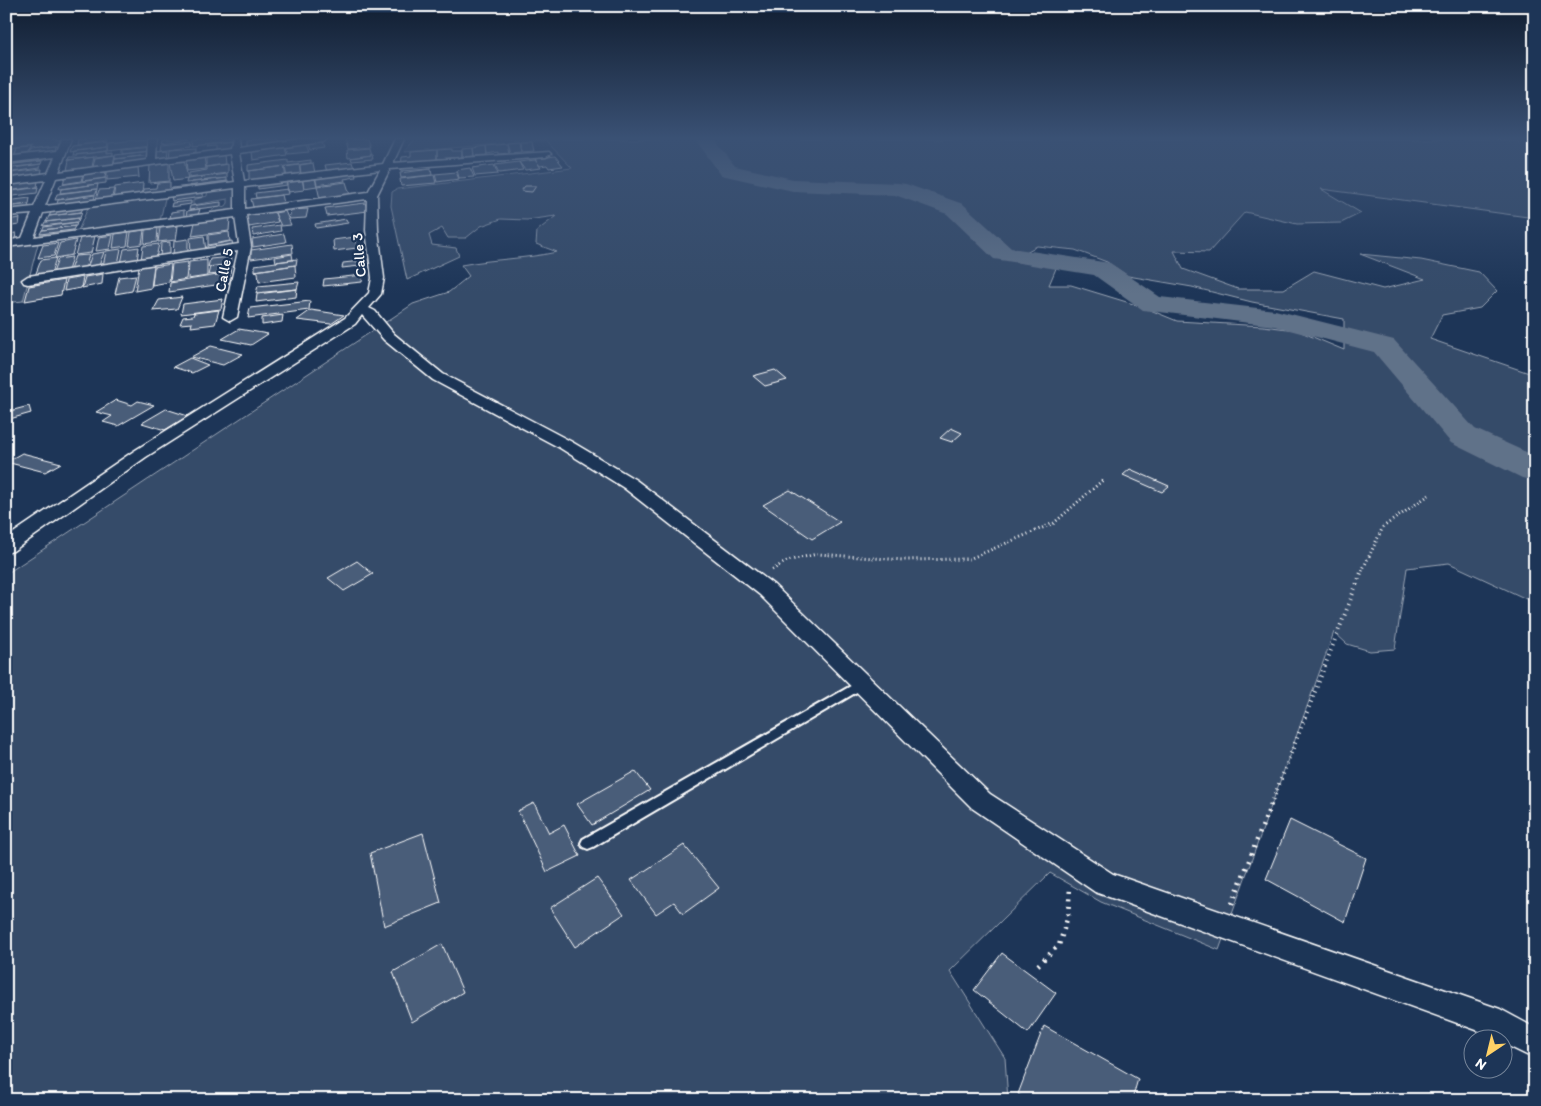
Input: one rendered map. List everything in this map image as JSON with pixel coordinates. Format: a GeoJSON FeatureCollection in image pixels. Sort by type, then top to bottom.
{"type":"FeatureCollection","features":[{"type":"Feature","properties":{"kind":"street"},"geometry":{"type":"LineString","coordinates":[[26,242],[46,191]]}},
{"type":"Feature","properties":{"kind":"street"},"geometry":{"type":"LineString","coordinates":[[6,213],[187,191]]}},
{"type":"Feature","properties":{"kind":"street","name":"Calle 5"},"geometry":{"type":"LineString","coordinates":[[230,317],[245,247],[240,214],[240,191]]}},
{"type":"Feature","properties":{"kind":"street","name":"Calle 3"},"geometry":{"type":"LineString","coordinates":[[360,310],[374,294],[378,278],[372,230],[372,195],[374,191]]}},
{"type":"Feature","properties":{"kind":"street"},"geometry":{"type":"LineString","coordinates":[[6,244],[372,195]]}},
{"type":"Feature","properties":{"kind":"street"},"geometry":{"type":"LineString","coordinates":[[28,280],[245,247]]}},
{"type":"Feature","properties":{"kind":"street"},"geometry":{"type":"LineString","coordinates":[[6,547],[140,454],[350,321],[360,310],[370,314],[389,337],[438,377],[566,445],[630,484],[767,590],[981,801],[1104,883],[1489,1020],[1535,1044]]}},
{"type":"Feature","properties":{"kind":"lane"},"geometry":{"type":"LineString","coordinates":[[588,843],[863,684]]}},
{"type":"Feature","properties":{"kind":"path"},"geometry":{"type":"LineString","coordinates":[[755,581],[787,561],[817,554],[903,560],[969,559],[1054,523],[1104,479]]}},
{"type":"Feature","properties":{"kind":"path"},"geometry":{"type":"LineString","coordinates":[[1223,925],[1368,556],[1383,528],[1429,495]]}},
{"type":"Feature","properties":{"kind":"path"},"geometry":{"type":"LineString","coordinates":[[1038,965],[1059,945],[1068,916],[1070,885]]}},
{"type":"Feature","properties":{"kind":"shaded area"},"geometry":{"type":"Polygon","coordinates":[[[208,191],[236,191],[236,213],[208,214],[215,208],[226,206],[228,199],[193,205],[193,200],[207,196],[208,191]]]}},
{"type":"Feature","properties":{"kind":"shaded area"},"geometry":{"type":"Polygon","coordinates":[[[1324,191],[1361,213],[1341,223],[1297,224],[1245,212],[1209,252],[1174,251],[1183,269],[1238,289],[1284,289],[1314,271],[1383,289],[1425,279],[1360,254],[1421,260],[1479,272],[1497,291],[1480,308],[1442,315],[1430,339],[1532,374],[1535,372],[1535,603],[1449,563],[1407,568],[1395,649],[1370,651],[1347,644],[1334,632],[1219,950],[1101,902],[1050,873],[950,971],[1005,1058],[1008,1100],[6,1100],[6,574],[413,304],[449,292],[469,276],[461,265],[557,252],[536,244],[537,231],[556,216],[527,220],[501,219],[481,226],[466,238],[448,238],[442,228],[429,235],[432,245],[456,248],[459,256],[407,280],[391,206],[392,192],[1324,191]],[[1037,246],[1024,253],[1057,266],[1049,285],[1071,285],[1143,307],[1177,321],[1296,330],[1344,350],[1344,319],[1252,302],[1192,287],[1128,276],[1107,262],[1075,250],[1037,246]]]}},
{"type":"Feature","properties":{"kind":"shaded area"},"geometry":{"type":"Polygon","coordinates":[[[1333,191],[1535,191],[1535,218],[1333,191]]]}},
{"type":"Feature","properties":{"kind":"shaded area"},"geometry":{"type":"Polygon","coordinates":[[[166,194],[160,221],[78,231],[90,203],[166,194]]]}},
{"type":"Feature","properties":{"kind":"shaded area"},"geometry":{"type":"Polygon","coordinates":[[[39,240],[23,301],[6,303],[6,245],[39,240]]]}},
{"type":"Feature","properties":{"kind":"building"},"geometry":{"type":"Polygon","coordinates":[[[37,191],[37,193],[6,197],[6,192],[37,191]]]}},
{"type":"Feature","properties":{"kind":"building"},"geometry":{"type":"Polygon","coordinates":[[[61,191],[82,191],[60,193],[61,191]]]}},
{"type":"Feature","properties":{"kind":"building"},"geometry":{"type":"Polygon","coordinates":[[[97,191],[96,194],[55,200],[57,194],[97,191]]]}},
{"type":"Feature","properties":{"kind":"building"},"geometry":{"type":"Polygon","coordinates":[[[99,191],[114,191],[111,200],[95,202],[99,191]]]}},
{"type":"Feature","properties":{"kind":"building"},"geometry":{"type":"Polygon","coordinates":[[[114,191],[142,191],[142,195],[113,199],[114,191]]]}},
{"type":"Feature","properties":{"kind":"building"},"geometry":{"type":"Polygon","coordinates":[[[144,191],[170,191],[170,192],[143,195],[144,191]]]}},
{"type":"Feature","properties":{"kind":"building"},"geometry":{"type":"Polygon","coordinates":[[[203,191],[203,197],[172,201],[171,195],[203,191]]]}},
{"type":"Feature","properties":{"kind":"building"},"geometry":{"type":"Polygon","coordinates":[[[288,191],[289,194],[256,198],[255,193],[288,191]]]}},
{"type":"Feature","properties":{"kind":"building"},"geometry":{"type":"Polygon","coordinates":[[[318,191],[349,191],[350,195],[320,199],[318,191]]]}},
{"type":"Feature","properties":{"kind":"building"},"geometry":{"type":"Polygon","coordinates":[[[95,195],[94,201],[56,208],[58,200],[95,195]]]}},
{"type":"Feature","properties":{"kind":"building"},"geometry":{"type":"Polygon","coordinates":[[[282,195],[284,203],[253,207],[251,199],[282,195]]]}},
{"type":"Feature","properties":{"kind":"building"},"geometry":{"type":"Polygon","coordinates":[[[30,198],[29,204],[6,207],[6,201],[30,198]]]}},
{"type":"Feature","properties":{"kind":"building"},"geometry":{"type":"Polygon","coordinates":[[[191,201],[191,204],[171,207],[172,203],[191,201]]]}},
{"type":"Feature","properties":{"kind":"building"},"geometry":{"type":"Polygon","coordinates":[[[221,202],[221,206],[189,210],[190,206],[221,202]]]}},
{"type":"Feature","properties":{"kind":"building"},"geometry":{"type":"Polygon","coordinates":[[[365,203],[368,211],[327,216],[325,208],[365,203]]]}},
{"type":"Feature","properties":{"kind":"building"},"geometry":{"type":"Polygon","coordinates":[[[29,204],[28,208],[6,211],[6,207],[29,204]]]}},
{"type":"Feature","properties":{"kind":"building"},"geometry":{"type":"Polygon","coordinates":[[[84,206],[81,212],[49,216],[53,209],[84,206]]]}},
{"type":"Feature","properties":{"kind":"building"},"geometry":{"type":"Polygon","coordinates":[[[200,209],[198,215],[186,216],[187,211],[200,209]]]}},
{"type":"Feature","properties":{"kind":"building"},"geometry":{"type":"Polygon","coordinates":[[[308,209],[306,218],[289,219],[291,210],[308,209]]]}},
{"type":"Feature","properties":{"kind":"building"},"geometry":{"type":"Polygon","coordinates":[[[184,210],[184,217],[170,219],[171,212],[184,210]]]}},
{"type":"Feature","properties":{"kind":"building"},"geometry":{"type":"Polygon","coordinates":[[[285,211],[291,225],[281,226],[275,213],[285,211]]]}},
{"type":"Feature","properties":{"kind":"building"},"geometry":{"type":"Polygon","coordinates":[[[82,212],[80,218],[46,222],[49,216],[82,212]]]}},
{"type":"Feature","properties":{"kind":"building"},"geometry":{"type":"Polygon","coordinates":[[[275,213],[278,222],[249,227],[246,216],[275,213]]]}},
{"type":"Feature","properties":{"kind":"building"},"geometry":{"type":"Polygon","coordinates":[[[20,218],[19,225],[6,227],[6,220],[20,218]]]}},
{"type":"Feature","properties":{"kind":"building"},"geometry":{"type":"Polygon","coordinates":[[[79,218],[78,222],[43,226],[45,222],[79,218]]]}},
{"type":"Feature","properties":{"kind":"building"},"geometry":{"type":"Polygon","coordinates":[[[230,218],[229,231],[192,236],[195,222],[230,218]]]}},
{"type":"Feature","properties":{"kind":"building"},"geometry":{"type":"Polygon","coordinates":[[[346,219],[348,223],[316,228],[315,224],[346,219]]]}},
{"type":"Feature","properties":{"kind":"building"},"geometry":{"type":"Polygon","coordinates":[[[77,222],[76,226],[42,230],[44,227],[77,222]]]}},
{"type":"Feature","properties":{"kind":"building"},"geometry":{"type":"Polygon","coordinates":[[[280,225],[281,231],[253,236],[252,229],[280,225]]]}},
{"type":"Feature","properties":{"kind":"building"},"geometry":{"type":"Polygon","coordinates":[[[75,226],[73,230],[40,234],[42,230],[75,226]]]}},
{"type":"Feature","properties":{"kind":"building"},"geometry":{"type":"Polygon","coordinates":[[[178,226],[176,240],[158,242],[160,228],[178,226]]]}},
{"type":"Feature","properties":{"kind":"building"},"geometry":{"type":"Polygon","coordinates":[[[158,228],[157,242],[144,244],[145,230],[158,228]]]}},
{"type":"Feature","properties":{"kind":"building"},"geometry":{"type":"Polygon","coordinates":[[[144,230],[142,244],[129,246],[131,232],[144,230]]]}},
{"type":"Feature","properties":{"kind":"building"},"geometry":{"type":"Polygon","coordinates":[[[129,232],[127,246],[113,248],[115,234],[129,232]]]}},
{"type":"Feature","properties":{"kind":"building"},"geometry":{"type":"Polygon","coordinates":[[[229,232],[230,241],[208,245],[208,235],[229,232]]]}},
{"type":"Feature","properties":{"kind":"building"},"geometry":{"type":"Polygon","coordinates":[[[16,233],[15,240],[6,241],[6,234],[16,233]]]}},
{"type":"Feature","properties":{"kind":"building"},"geometry":{"type":"Polygon","coordinates":[[[284,234],[286,242],[253,247],[252,239],[284,234]]]}},
{"type":"Feature","properties":{"kind":"building"},"geometry":{"type":"Polygon","coordinates":[[[113,235],[110,249],[96,251],[99,237],[113,235]]]}},
{"type":"Feature","properties":{"kind":"building"},"geometry":{"type":"Polygon","coordinates":[[[95,236],[91,253],[75,255],[80,238],[95,236]]]}},
{"type":"Feature","properties":{"kind":"building"},"geometry":{"type":"Polygon","coordinates":[[[204,236],[206,251],[191,253],[190,238],[204,236]]]}},
{"type":"Feature","properties":{"kind":"building"},"geometry":{"type":"Polygon","coordinates":[[[355,237],[357,248],[334,251],[333,240],[355,237]]]}},
{"type":"Feature","properties":{"kind":"building"},"geometry":{"type":"Polygon","coordinates":[[[188,239],[188,253],[173,255],[174,241],[188,239]]]}},
{"type":"Feature","properties":{"kind":"building"},"geometry":{"type":"Polygon","coordinates":[[[76,240],[72,255],[55,258],[60,243],[76,240]]]}},
{"type":"Feature","properties":{"kind":"building"},"geometry":{"type":"Polygon","coordinates":[[[232,241],[233,246],[207,251],[207,246],[232,241]]]}},
{"type":"Feature","properties":{"kind":"building"},"geometry":{"type":"Polygon","coordinates":[[[170,242],[170,256],[160,257],[161,243],[170,242]]]}},
{"type":"Feature","properties":{"kind":"building"},"geometry":{"type":"Polygon","coordinates":[[[58,243],[54,256],[38,258],[43,245],[58,243]]]}},
{"type":"Feature","properties":{"kind":"building"},"geometry":{"type":"Polygon","coordinates":[[[159,244],[156,258],[141,260],[143,246],[159,244]]]}},
{"type":"Feature","properties":{"kind":"building"},"geometry":{"type":"Polygon","coordinates":[[[292,244],[293,253],[251,259],[251,250],[292,244]]]}},
{"type":"Feature","properties":{"kind":"building"},"geometry":{"type":"Polygon","coordinates":[[[139,247],[137,261],[121,263],[124,249],[139,247]]]}},
{"type":"Feature","properties":{"kind":"building"},"geometry":{"type":"Polygon","coordinates":[[[121,249],[118,264],[103,266],[106,251],[121,249]]]}},
{"type":"Feature","properties":{"kind":"building"},"geometry":{"type":"Polygon","coordinates":[[[104,252],[99,266],[87,268],[92,254],[104,252]]]}},
{"type":"Feature","properties":{"kind":"building"},"geometry":{"type":"Polygon","coordinates":[[[292,254],[293,260],[276,262],[275,257],[292,254]]]}},
{"type":"Feature","properties":{"kind":"building"},"geometry":{"type":"Polygon","coordinates":[[[89,255],[85,269],[70,270],[75,256],[89,255]]]}},
{"type":"Feature","properties":{"kind":"building"},"geometry":{"type":"Polygon","coordinates":[[[72,257],[68,271],[53,273],[58,259],[72,257]]]}},
{"type":"Feature","properties":{"kind":"building"},"geometry":{"type":"Polygon","coordinates":[[[231,257],[230,264],[208,267],[210,259],[231,257]]]}},
{"type":"Feature","properties":{"kind":"building"},"geometry":{"type":"Polygon","coordinates":[[[56,258],[51,274],[35,276],[41,260],[56,258]]]}},
{"type":"Feature","properties":{"kind":"building"},"geometry":{"type":"Polygon","coordinates":[[[297,259],[296,265],[255,271],[255,265],[297,259]]]}},
{"type":"Feature","properties":{"kind":"building"},"geometry":{"type":"Polygon","coordinates":[[[207,260],[207,276],[188,279],[189,262],[207,260]]]}},
{"type":"Feature","properties":{"kind":"building"},"geometry":{"type":"Polygon","coordinates":[[[369,260],[369,265],[342,268],[343,263],[369,260]]]}},
{"type":"Feature","properties":{"kind":"building"},"geometry":{"type":"Polygon","coordinates":[[[188,262],[186,279],[170,282],[172,264],[188,262]]]}},
{"type":"Feature","properties":{"kind":"building"},"geometry":{"type":"Polygon","coordinates":[[[171,264],[169,282],[152,285],[154,267],[171,264]]]}},
{"type":"Feature","properties":{"kind":"building"},"geometry":{"type":"Polygon","coordinates":[[[154,265],[151,288],[135,291],[139,267],[154,265]]]}},
{"type":"Feature","properties":{"kind":"building"},"geometry":{"type":"Polygon","coordinates":[[[231,265],[230,273],[208,275],[210,267],[231,265]]]}},
{"type":"Feature","properties":{"kind":"building"},"geometry":{"type":"Polygon","coordinates":[[[295,265],[296,277],[259,282],[258,272],[255,271],[295,265]]]}},
{"type":"Feature","properties":{"kind":"building"},"geometry":{"type":"Polygon","coordinates":[[[229,273],[229,283],[169,292],[170,283],[229,273]]]}},
{"type":"Feature","properties":{"kind":"building"},"geometry":{"type":"Polygon","coordinates":[[[103,274],[102,284],[82,288],[85,277],[103,274]]]}},
{"type":"Feature","properties":{"kind":"building"},"geometry":{"type":"Polygon","coordinates":[[[136,275],[132,291],[115,294],[119,277],[136,275]]]}},
{"type":"Feature","properties":{"kind":"building"},"geometry":{"type":"Polygon","coordinates":[[[363,275],[362,282],[323,286],[324,279],[363,275]]]}},
{"type":"Feature","properties":{"kind":"building"},"geometry":{"type":"Polygon","coordinates":[[[83,277],[81,288],[64,291],[66,280],[83,277]]]}},
{"type":"Feature","properties":{"kind":"building"},"geometry":{"type":"Polygon","coordinates":[[[64,280],[61,295],[25,301],[29,286],[64,280]]]}},
{"type":"Feature","properties":{"kind":"building"},"geometry":{"type":"Polygon","coordinates":[[[299,282],[297,289],[256,293],[258,286],[299,282]]]}},
{"type":"Feature","properties":{"kind":"building"},"geometry":{"type":"Polygon","coordinates":[[[297,289],[296,297],[256,302],[257,294],[297,289]]]}},
{"type":"Feature","properties":{"kind":"building"},"geometry":{"type":"Polygon","coordinates":[[[182,297],[177,309],[153,311],[159,300],[182,297]]]}},
{"type":"Feature","properties":{"kind":"building"},"geometry":{"type":"Polygon","coordinates":[[[223,299],[221,309],[181,314],[183,304],[223,299]]]}},
{"type":"Feature","properties":{"kind":"building"},"geometry":{"type":"Polygon","coordinates":[[[310,301],[309,310],[248,318],[250,308],[310,301]]]}},
{"type":"Feature","properties":{"kind":"building"},"geometry":{"type":"Polygon","coordinates":[[[219,310],[215,324],[191,327],[192,323],[180,324],[183,317],[193,316],[194,313],[219,310]]]}},
{"type":"Feature","properties":{"kind":"building"},"geometry":{"type":"Polygon","coordinates":[[[311,310],[344,315],[331,324],[297,320],[311,310]]]}},
{"type":"Feature","properties":{"kind":"building"},"geometry":{"type":"Polygon","coordinates":[[[283,315],[282,322],[262,325],[262,318],[283,315]]]}},
{"type":"Feature","properties":{"kind":"building"},"geometry":{"type":"Polygon","coordinates":[[[239,329],[268,334],[251,345],[222,339],[239,329]]]}},
{"type":"Feature","properties":{"kind":"building"},"geometry":{"type":"Polygon","coordinates":[[[211,346],[243,354],[223,365],[191,357],[211,346]]]}},
{"type":"Feature","properties":{"kind":"building"},"geometry":{"type":"Polygon","coordinates":[[[190,358],[208,365],[192,373],[173,367],[190,358]]]}},
{"type":"Feature","properties":{"kind":"building"},"geometry":{"type":"Polygon","coordinates":[[[775,370],[787,380],[765,386],[753,376],[775,370]]]}},
{"type":"Feature","properties":{"kind":"building"},"geometry":{"type":"Polygon","coordinates":[[[116,400],[132,405],[138,401],[154,405],[118,426],[103,422],[112,416],[96,412],[116,400]]]}},
{"type":"Feature","properties":{"kind":"building"},"geometry":{"type":"Polygon","coordinates":[[[29,406],[31,413],[6,420],[6,412],[29,406]]]}},
{"type":"Feature","properties":{"kind":"building"},"geometry":{"type":"Polygon","coordinates":[[[166,409],[188,416],[165,430],[142,423],[166,409]]]}},
{"type":"Feature","properties":{"kind":"building"},"geometry":{"type":"Polygon","coordinates":[[[951,428],[962,433],[952,442],[940,438],[951,428]]]}},
{"type":"Feature","properties":{"kind":"building"},"geometry":{"type":"Polygon","coordinates":[[[22,453],[61,463],[45,472],[6,462],[22,453]]]}},
{"type":"Feature","properties":{"kind":"building"},"geometry":{"type":"Polygon","coordinates":[[[1130,469],[1169,486],[1162,492],[1123,475],[1130,469]]]}},
{"type":"Feature","properties":{"kind":"building"},"geometry":{"type":"Polygon","coordinates":[[[790,490],[840,522],[812,539],[763,505],[790,490]]]}},
{"type":"Feature","properties":{"kind":"building"},"geometry":{"type":"Polygon","coordinates":[[[357,561],[373,574],[344,591],[328,578],[357,561]]]}},
{"type":"Feature","properties":{"kind":"building"},"geometry":{"type":"Polygon","coordinates":[[[635,771],[650,790],[592,825],[577,804],[635,771]]]}},
{"type":"Feature","properties":{"kind":"building"},"geometry":{"type":"Polygon","coordinates":[[[534,803],[549,833],[564,825],[580,856],[547,872],[518,811],[534,803]]]}},
{"type":"Feature","properties":{"kind":"building"},"geometry":{"type":"Polygon","coordinates":[[[1290,820],[1366,858],[1345,922],[1266,879],[1290,820]]]}},
{"type":"Feature","properties":{"kind":"building"},"geometry":{"type":"Polygon","coordinates":[[[423,833],[441,903],[384,926],[370,853],[423,833]]]}},
{"type":"Feature","properties":{"kind":"building"},"geometry":{"type":"Polygon","coordinates":[[[684,845],[719,888],[683,914],[674,902],[656,914],[631,880],[684,845]]]}},
{"type":"Feature","properties":{"kind":"building"},"geometry":{"type":"Polygon","coordinates":[[[597,878],[624,914],[575,947],[550,908],[597,878]]]}},
{"type":"Feature","properties":{"kind":"building"},"geometry":{"type":"Polygon","coordinates":[[[442,944],[463,992],[412,1022],[393,972],[442,944]]]}},
{"type":"Feature","properties":{"kind":"building"},"geometry":{"type":"Polygon","coordinates":[[[1002,953],[1056,993],[1028,1033],[974,990],[1002,953]]]}},
{"type":"Feature","properties":{"kind":"building"},"geometry":{"type":"Polygon","coordinates":[[[1044,1026],[1138,1079],[1132,1100],[1027,1100],[1018,1094],[1044,1026]]]}},
{"type":"Feature","properties":{"kind":"building"},"geometry":{"type":"Polygon","coordinates":[[[1241,1092],[1254,1100],[1239,1100],[1241,1092]]]}},
{"type":"Feature","properties":{"kind":"waterway"},"geometry":{"type":"LineString","coordinates":[[903,191],[955,209],[1003,254],[1101,268],[1153,304],[1275,318],[1384,346],[1463,436],[1535,470]]}}]}
